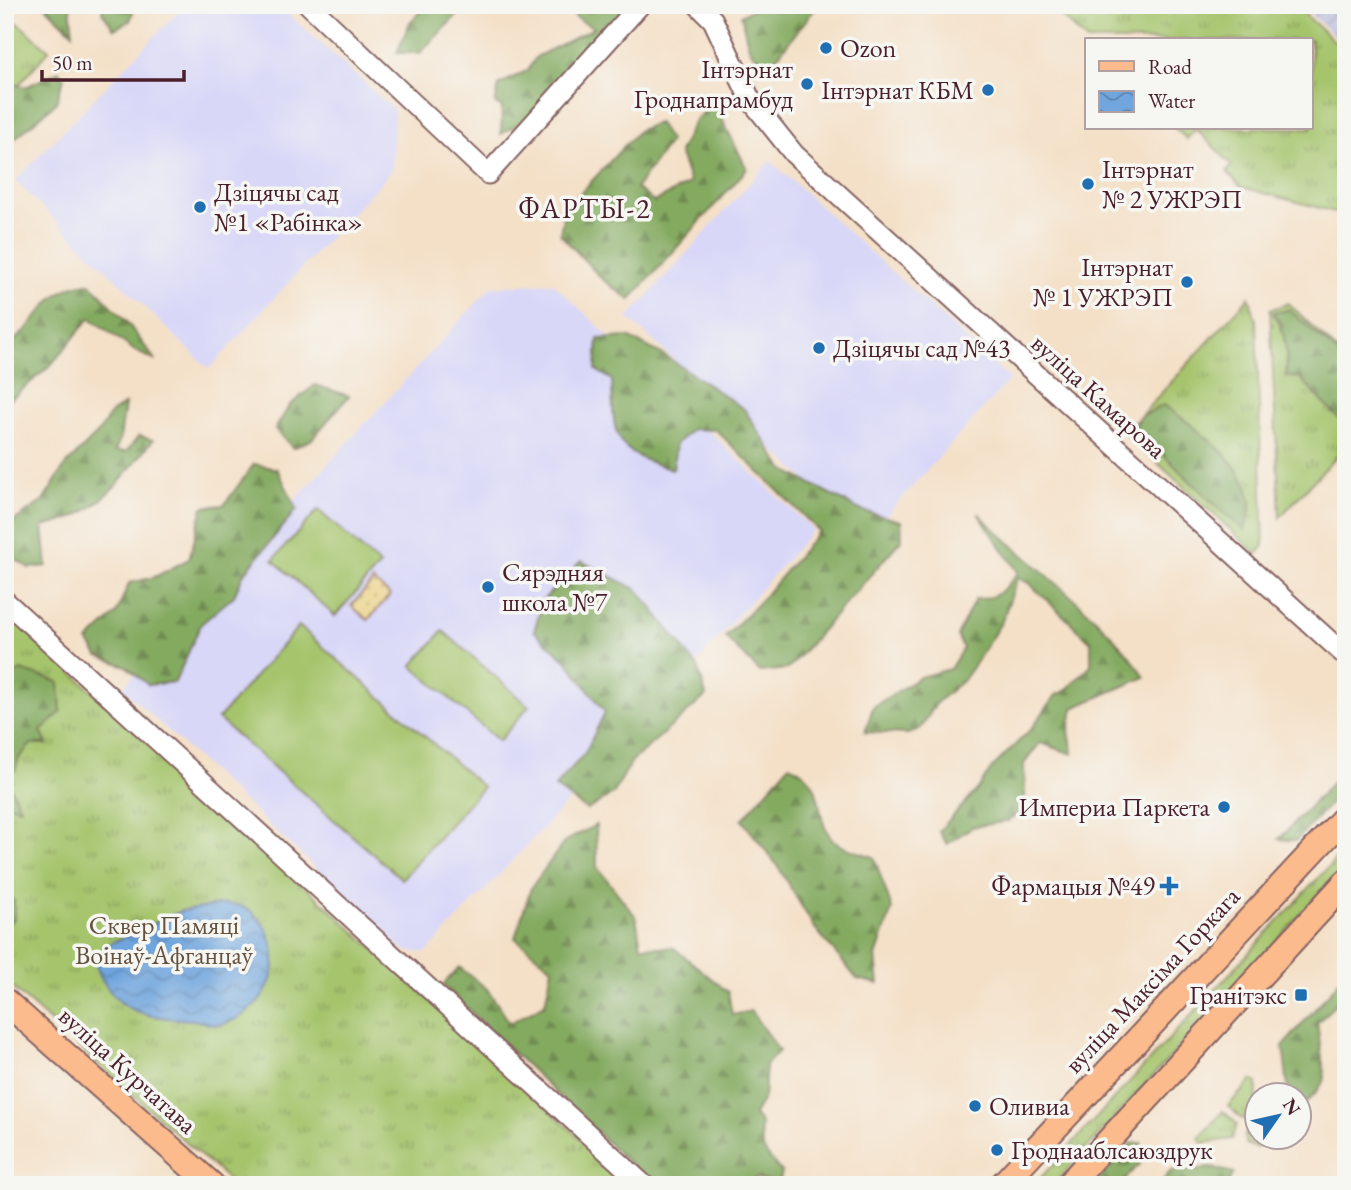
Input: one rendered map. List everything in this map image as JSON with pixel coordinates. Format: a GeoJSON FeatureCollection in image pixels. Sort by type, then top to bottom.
{"type":"FeatureCollection","features":[{"type":"Feature","properties":{"kind":"main road","name":"вуліца Максіма Горкага"},"geometry":{"type":"LineString","coordinates":[[1002,1185],[1346,816]]}},
{"type":"Feature","properties":{"kind":"main road"},"geometry":{"type":"LineString","coordinates":[[1068,1185],[1346,882]]}},
{"type":"Feature","properties":{"kind":"main road","name":"вуліца Курчатава"},"geometry":{"type":"LineString","coordinates":[[5,1001],[212,1185]]}},
{"type":"Feature","properties":{"kind":"street"},"geometry":{"type":"LineString","coordinates":[[309,5],[488,174],[640,5]]}},
{"type":"Feature","properties":{"kind":"street","name":"вуліца Камарова"},"geometry":{"type":"LineString","coordinates":[[698,5],[713,20],[750,99],[794,154],[1346,656]]}},
{"type":"Feature","properties":{"kind":"street"},"geometry":{"type":"LineString","coordinates":[[5,601],[644,1185]]}},
{"type":"Feature","properties":{"kind":"shaded area","name":"Дзіцячы сад №1 «Рабінка»"},"geometry":{"type":"Polygon","coordinates":[[[185,5],[278,5],[394,110],[392,170],[209,369],[15,181],[185,5]]]}},
{"type":"Feature","properties":{"kind":"shaded area"},"geometry":{"type":"Polygon","coordinates":[[[1301,5],[1346,5],[1346,47],[1301,5]]]}},
{"type":"Feature","properties":{"kind":"shaded area","name":"Дзіцячы сад №43"},"geometry":{"type":"Polygon","coordinates":[[[770,161],[1010,379],[882,520],[858,527],[628,318],[770,161]]]}},
{"type":"Feature","properties":{"kind":"shaded area","name":"Сярэдняя школа №7"},"geometry":{"type":"Polygon","coordinates":[[[553,283],[813,530],[668,695],[426,953],[403,950],[122,688],[491,287],[553,283]]]}},
{"type":"Feature","properties":{"kind":"green space"},"geometry":{"type":"Polygon","coordinates":[[[44,5],[70,5],[73,33],[44,5]]]}},
{"type":"Feature","properties":{"kind":"green space"},"geometry":{"type":"Polygon","coordinates":[[[103,5],[130,5],[133,12],[130,21],[114,29],[102,12],[103,5]]]}},
{"type":"Feature","properties":{"kind":"green space"},"geometry":{"type":"Polygon","coordinates":[[[428,5],[467,5],[420,53],[397,53],[410,22],[428,5]]]}},
{"type":"Feature","properties":{"kind":"green space"},"geometry":{"type":"Polygon","coordinates":[[[576,5],[635,5],[527,119],[501,134],[502,107],[495,104],[499,85],[528,70],[536,57],[594,28],[575,17],[576,5]]]}},
{"type":"Feature","properties":{"kind":"green space"},"geometry":{"type":"Polygon","coordinates":[[[761,5],[818,5],[773,62],[757,57],[752,52],[741,15],[761,5]]]}},
{"type":"Feature","properties":{"kind":"green space"},"geometry":{"type":"Polygon","coordinates":[[[1050,5],[1295,5],[1346,52],[1346,215],[1241,187],[1227,172],[1232,165],[1197,130],[1312,130],[1312,38],[1085,39],[1050,5]]]}},
{"type":"Feature","properties":{"kind":"green space"},"geometry":{"type":"Polygon","coordinates":[[[5,12],[49,50],[5,101],[5,12]]]}},
{"type":"Feature","properties":{"kind":"green space"},"geometry":{"type":"Polygon","coordinates":[[[59,71],[64,78],[56,103],[5,147],[5,81],[26,87],[59,71]]]}},
{"type":"Feature","properties":{"kind":"green space"},"geometry":{"type":"Polygon","coordinates":[[[714,103],[747,169],[630,300],[602,279],[560,234],[564,211],[639,130],[658,123],[670,141],[636,188],[654,202],[690,183],[679,152],[695,120],[714,103]]]}},
{"type":"Feature","properties":{"kind":"green space"},"geometry":{"type":"Polygon","coordinates":[[[1177,130],[1195,130],[1187,139],[1177,130]]]}},
{"type":"Feature","properties":{"kind":"green space"},"geometry":{"type":"Polygon","coordinates":[[[90,283],[126,321],[156,361],[135,351],[90,318],[50,366],[5,404],[5,347],[27,329],[52,299],[74,286],[90,283]]]}},
{"type":"Feature","properties":{"kind":"green space"},"geometry":{"type":"Polygon","coordinates":[[[1249,297],[1256,319],[1264,546],[1257,554],[1125,433],[1249,297]]]}},
{"type":"Feature","properties":{"kind":"green space"},"geometry":{"type":"Polygon","coordinates":[[[1288,303],[1346,359],[1346,446],[1280,517],[1270,310],[1288,303]]]}},
{"type":"Feature","properties":{"kind":"green space"},"geometry":{"type":"Polygon","coordinates":[[[1289,310],[1346,360],[1346,420],[1340,420],[1300,378],[1286,376],[1285,343],[1281,327],[1273,313],[1289,310]]]}},
{"type":"Feature","properties":{"kind":"green space"},"geometry":{"type":"Polygon","coordinates":[[[628,337],[664,355],[744,409],[783,469],[860,510],[901,521],[902,539],[788,669],[760,672],[725,637],[764,597],[819,531],[716,430],[692,429],[676,444],[673,469],[653,463],[627,449],[616,429],[612,380],[596,370],[598,339],[628,337]]]}},
{"type":"Feature","properties":{"kind":"green space"},"geometry":{"type":"Polygon","coordinates":[[[315,385],[349,396],[311,440],[293,448],[275,429],[290,405],[315,385]]]}},
{"type":"Feature","properties":{"kind":"green space"},"geometry":{"type":"Polygon","coordinates":[[[125,404],[120,439],[115,451],[126,452],[139,436],[153,440],[118,483],[93,506],[62,522],[43,526],[47,566],[29,568],[6,553],[5,527],[43,501],[65,466],[98,433],[112,412],[125,404]]]}},
{"type":"Feature","properties":{"kind":"green space"},"geometry":{"type":"Polygon","coordinates":[[[1164,405],[1217,447],[1240,473],[1251,502],[1245,530],[1219,509],[1135,427],[1141,416],[1164,405]]]}},
{"type":"Feature","properties":{"kind":"green space"},"geometry":{"type":"Polygon","coordinates":[[[254,464],[277,469],[297,509],[243,575],[234,596],[201,624],[175,682],[148,685],[126,666],[98,656],[88,641],[116,614],[129,583],[155,577],[189,559],[203,507],[224,505],[254,464]]]}},
{"type":"Feature","properties":{"kind":"green space"},"geometry":{"type":"Polygon","coordinates":[[[318,510],[380,565],[335,616],[273,560],[318,510]]]}},
{"type":"Feature","properties":{"kind":"green space"},"geometry":{"type":"Polygon","coordinates":[[[978,513],[1087,611],[1145,677],[1073,708],[1069,731],[1073,754],[1040,743],[1024,764],[1025,796],[1020,812],[1008,821],[972,827],[947,844],[939,831],[977,790],[992,768],[1031,729],[1056,695],[1065,691],[1091,665],[1091,642],[1029,583],[1018,578],[1002,621],[980,656],[962,681],[937,702],[921,728],[908,734],[865,732],[873,707],[920,677],[950,669],[963,648],[957,636],[975,599],[989,598],[1000,592],[1018,572],[978,513]]]}},
{"type":"Feature","properties":{"kind":"green space"},"geometry":{"type":"Polygon","coordinates":[[[581,561],[638,590],[698,667],[706,696],[632,761],[613,794],[587,810],[555,787],[585,753],[605,712],[566,660],[534,631],[543,600],[581,561]]]}},
{"type":"Feature","properties":{"kind":"green space","name":"Сквер Памяці Воінаў-Афганцаў"},"geometry":{"type":"Polygon","coordinates":[[[5,611],[631,1185],[234,1185],[5,981],[5,611]]]}},
{"type":"Feature","properties":{"kind":"green space"},"geometry":{"type":"Polygon","coordinates":[[[299,626],[483,787],[402,879],[218,719],[299,626]]]}},
{"type":"Feature","properties":{"kind":"green space"},"geometry":{"type":"Polygon","coordinates":[[[443,631],[529,706],[499,741],[412,666],[443,631]]]}},
{"type":"Feature","properties":{"kind":"green space"},"geometry":{"type":"Polygon","coordinates":[[[21,670],[59,682],[61,712],[41,731],[47,744],[31,744],[19,758],[15,771],[5,768],[5,679],[21,670]]]}},
{"type":"Feature","properties":{"kind":"green space"},"geometry":{"type":"Polygon","coordinates":[[[789,765],[811,781],[816,790],[823,822],[834,841],[848,849],[874,857],[892,909],[876,956],[879,984],[857,979],[814,927],[777,865],[742,820],[789,765]]]}},
{"type":"Feature","properties":{"kind":"green space"},"geometry":{"type":"Polygon","coordinates":[[[1346,768],[1346,786],[1296,841],[1279,839],[1346,768]]]}},
{"type":"Feature","properties":{"kind":"green space"},"geometry":{"type":"Polygon","coordinates":[[[5,774],[6,777],[20,808],[5,805],[5,774]]]}},
{"type":"Feature","properties":{"kind":"green space"},"geometry":{"type":"Polygon","coordinates":[[[596,825],[597,867],[636,917],[641,946],[674,948],[728,992],[732,1015],[751,1011],[779,1051],[766,1065],[764,1097],[754,1115],[761,1124],[764,1151],[782,1172],[779,1183],[755,1178],[748,1185],[652,1185],[443,985],[459,967],[487,989],[510,1023],[545,1004],[552,968],[515,938],[531,888],[565,841],[596,825]]]}},
{"type":"Feature","properties":{"kind":"green space"},"geometry":{"type":"Polygon","coordinates":[[[1346,848],[1346,865],[1053,1185],[1034,1185],[1346,848]]]}},
{"type":"Feature","properties":{"kind":"green space"},"geometry":{"type":"Polygon","coordinates":[[[5,892],[14,901],[14,919],[5,927],[5,892]]]}},
{"type":"Feature","properties":{"kind":"green space"},"geometry":{"type":"Polygon","coordinates":[[[1346,973],[1346,993],[1317,1023],[1325,1079],[1312,1097],[1312,1082],[1287,1082],[1283,1046],[1346,973]]]}},
{"type":"Feature","properties":{"kind":"green space"},"geometry":{"type":"Polygon","coordinates":[[[1242,1091],[1242,1119],[1228,1106],[1242,1091]]]}},
{"type":"Feature","properties":{"kind":"green space"},"geometry":{"type":"Polygon","coordinates":[[[1223,1111],[1237,1124],[1232,1139],[1202,1143],[1199,1138],[1223,1111]]]}},
{"type":"Feature","properties":{"kind":"green space"},"geometry":{"type":"Polygon","coordinates":[[[1132,1143],[1141,1143],[1145,1158],[1120,1185],[1094,1185],[1132,1143]]]}},
{"type":"Feature","properties":{"kind":"green space"},"geometry":{"type":"Polygon","coordinates":[[[1212,1168],[1234,1173],[1227,1185],[1159,1185],[1171,1171],[1212,1168]]]}},
{"type":"Feature","properties":{"kind":"sand"},"geometry":{"type":"Polygon","coordinates":[[[373,581],[390,595],[368,620],[351,606],[373,581]]]}},
{"type":"Feature","properties":{"kind":"water"},"geometry":{"type":"Polygon","coordinates":[[[226,904],[244,907],[257,917],[272,942],[274,956],[269,985],[251,1009],[238,1018],[215,1025],[145,1014],[121,1002],[102,980],[95,963],[99,952],[109,944],[181,911],[226,904]]]}},
{"type":"Feature","properties":{"kind":"place","name":"Ozon"},"geometry":{"type":"Point","coordinates":[826,48]}},
{"type":"Feature","properties":{"kind":"place","name":"Інтэрнат Гроднапрамбуд"},"geometry":{"type":"Point","coordinates":[807,84]}},
{"type":"Feature","properties":{"kind":"place","name":"Інтэрнат КБМ"},"geometry":{"type":"Point","coordinates":[988,90]}},
{"type":"Feature","properties":{"kind":"place","name":"Інтэрнат № 2 УЖРЭП"},"geometry":{"type":"Point","coordinates":[1088,184]}},
{"type":"Feature","properties":{"kind":"place","name":"Дзіцячы сад №1 «Рабінка»"},"geometry":{"type":"Point","coordinates":[200,207]}},
{"type":"Feature","properties":{"kind":"place","name":"Інтэрнат № 1 УЖРЭП"},"geometry":{"type":"Point","coordinates":[1187,282]}},
{"type":"Feature","properties":{"kind":"place","name":"Дзіцячы сад №43"},"geometry":{"type":"Point","coordinates":[819,348]}},
{"type":"Feature","properties":{"kind":"place","name":"Сярэдняя школа №7"},"geometry":{"type":"Point","coordinates":[488,587]}},
{"type":"Feature","properties":{"kind":"place","name":"Империа Паркета"},"geometry":{"type":"Point","coordinates":[1224,807]}},
{"type":"Feature","properties":{"kind":"place","name":"Фармацыя №49"},"geometry":{"type":"Point","coordinates":[1169,886]}},
{"type":"Feature","properties":{"kind":"place","name":"Гранітэкс"},"geometry":{"type":"Point","coordinates":[1301,995]}},
{"type":"Feature","properties":{"kind":"place","name":"Оливиа"},"geometry":{"type":"Point","coordinates":[975,1106]}},
{"type":"Feature","properties":{"kind":"place","name":"Гроднааблсаюздрук"},"geometry":{"type":"Point","coordinates":[997,1150]}},
{"type":"Feature","properties":{"kind":"district","name":"ФАРТЫ-2"},"geometry":{"type":"Point","coordinates":[585,208]}}]}
